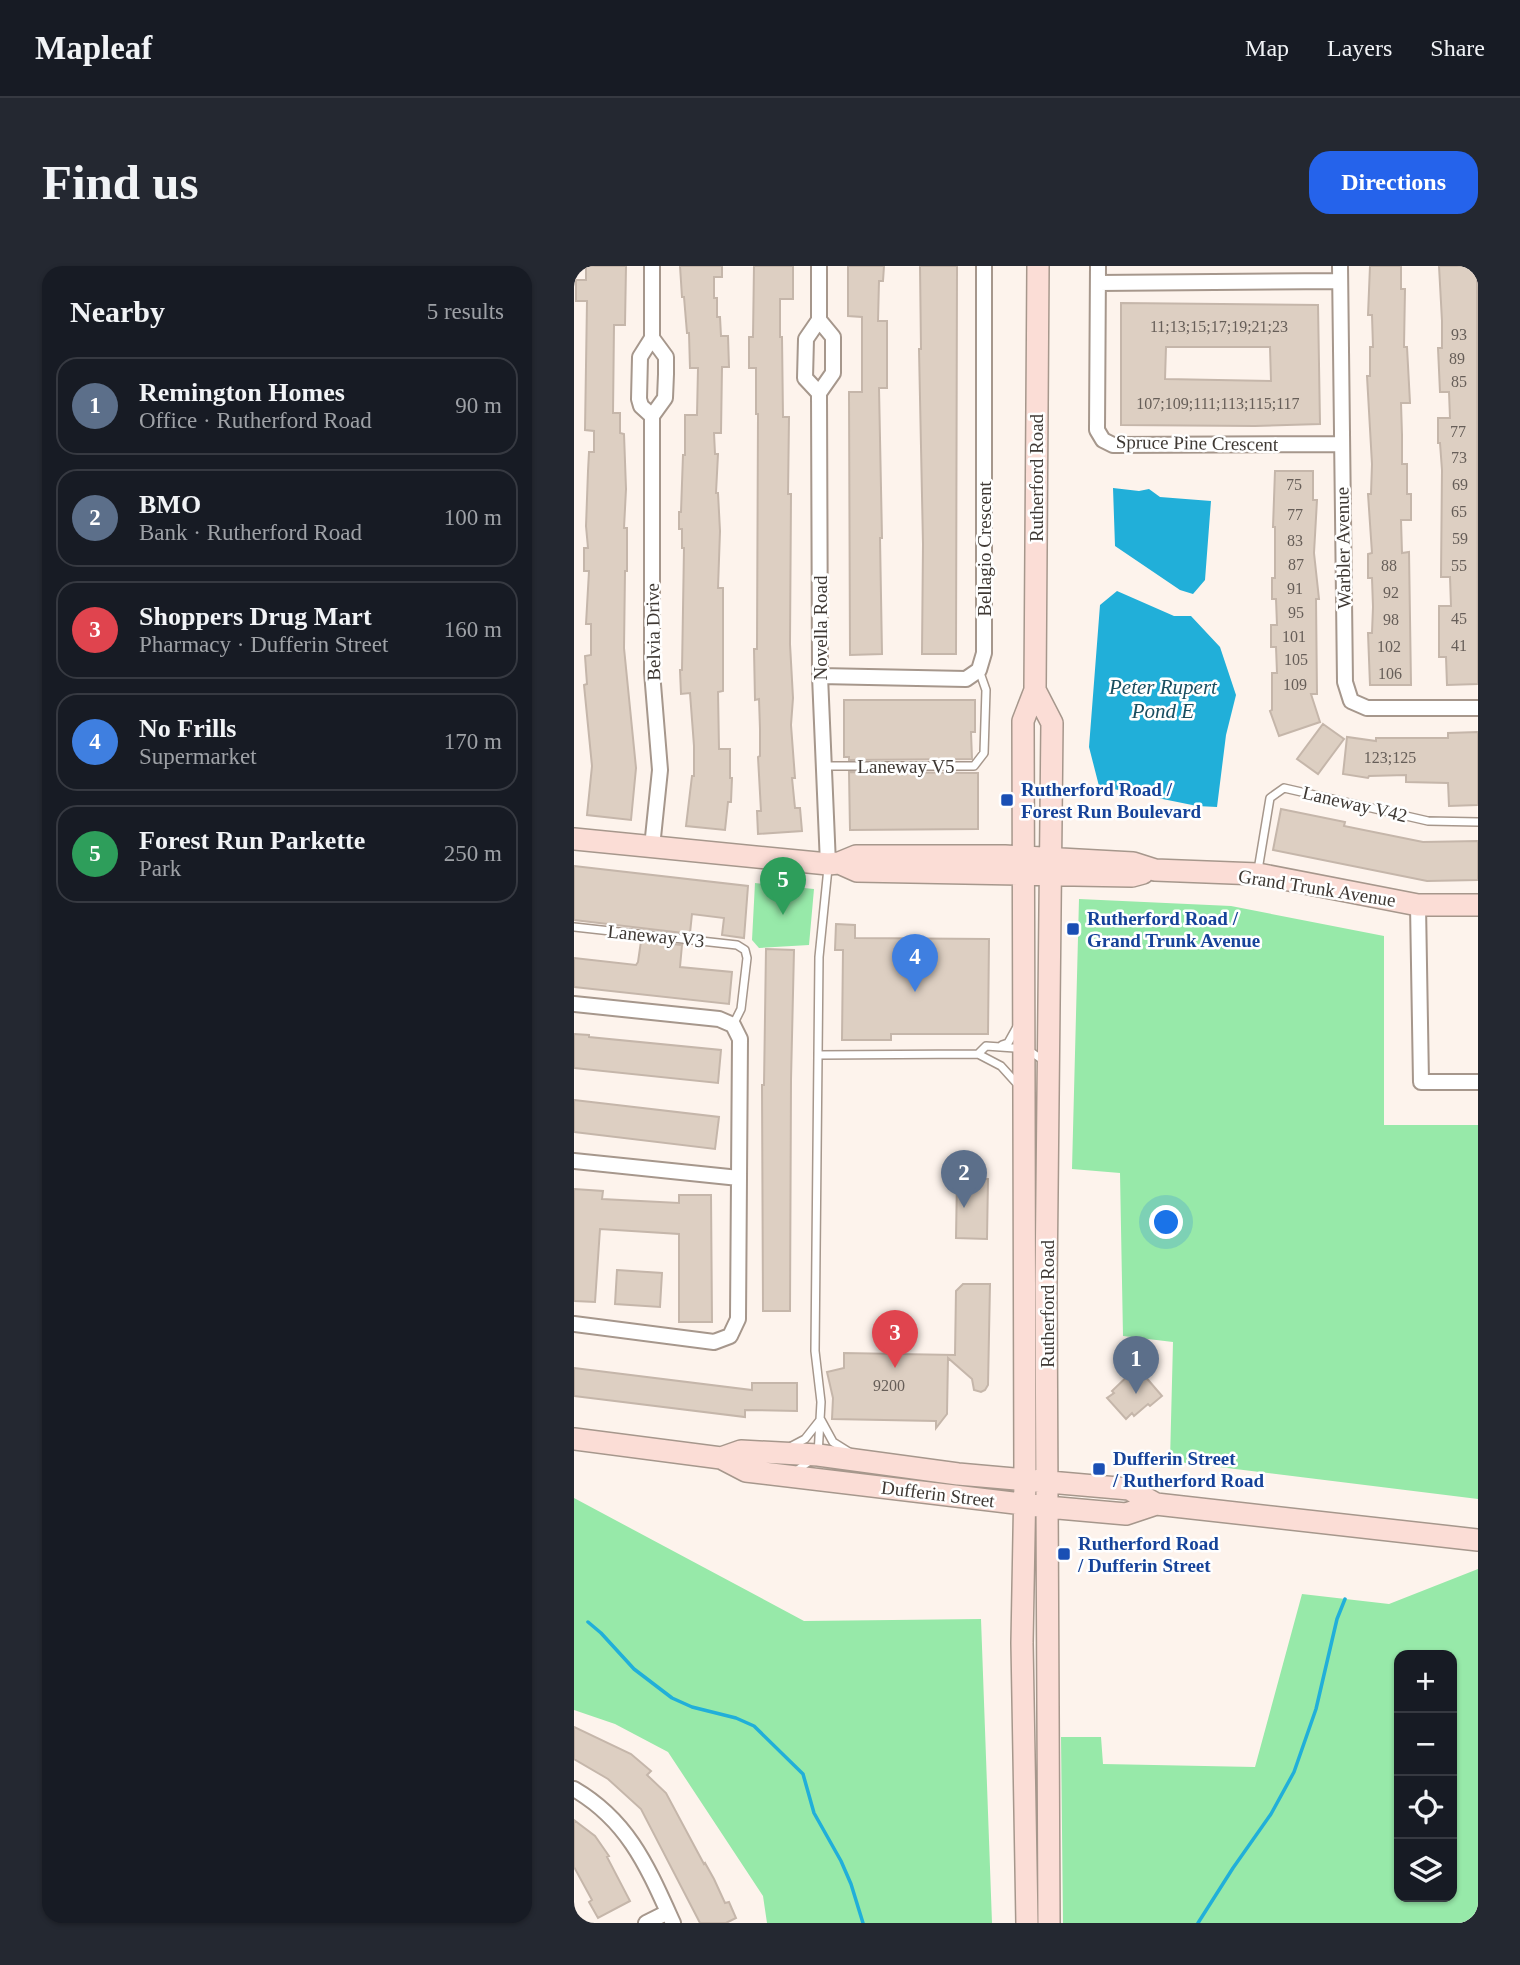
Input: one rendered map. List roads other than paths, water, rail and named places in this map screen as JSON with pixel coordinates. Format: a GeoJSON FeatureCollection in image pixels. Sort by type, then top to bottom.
{"type":"FeatureCollection","features":[{"type":"Feature","properties":{"kind":"main road","name":"Rutherford Road"},"geometry":{"type":"LineString","coordinates":[[1027,1923],[1022,1643],[1025,1481],[1023,721],[1035,690],[1038,266]]}},
{"type":"Feature","properties":{"kind":"main road","name":"Rutherford Road"},"geometry":{"type":"LineString","coordinates":[[1035,690],[1052,723],[1046,1286],[1049,1923]]}},
{"type":"Feature","properties":{"kind":"main road","name":"Grand Trunk Avenue"},"geometry":{"type":"LineString","coordinates":[[574,839],[834,864],[856,856],[1050,867],[1133,863],[1155,870],[1258,874],[1418,905],[1478,905]]}},
{"type":"Feature","properties":{"kind":"main road","name":"Dufferin Street"},"geometry":{"type":"LineString","coordinates":[[574,1439],[721,1458],[746,1471],[1047,1507],[1126,1514],[1156,1504]]}},
{"type":"Feature","properties":{"kind":"main road","name":"Dufferin Street"},"geometry":{"type":"LineString","coordinates":[[721,1458],[741,1451],[818,1455],[1025,1481],[1129,1489],[1156,1504],[1478,1541]]}},
{"type":"Feature","properties":{"kind":"street","name":"Belvia Drive"},"geometry":{"type":"LineString","coordinates":[[652,266],[652,338],[640,357],[639,399],[641,406],[652,416]]}},
{"type":"Feature","properties":{"kind":"street","name":"Novella Road"},"geometry":{"type":"LineString","coordinates":[[819,266],[819,320],[806,339],[804,378],[819,393]]}},
{"type":"Feature","properties":{"kind":"street","name":"Bellagio Crescent"},"geometry":{"type":"LineString","coordinates":[[979,670],[984,653],[985,266]]}},
{"type":"Feature","properties":{"kind":"street","name":"Spruce Pine Crescent"},"geometry":{"type":"LineString","coordinates":[[1098,266],[1097,430],[1103,440],[1113,445],[1341,444]]}},
{"type":"Feature","properties":{"kind":"street","name":"Warbler Avenue"},"geometry":{"type":"LineString","coordinates":[[1340,266],[1345,682],[1351,701],[1367,708],[1478,709]]}},
{"type":"Feature","properties":{"kind":"street"},"geometry":{"type":"LineString","coordinates":[[1098,283],[1340,281]]}},
{"type":"Feature","properties":{"kind":"street","name":"Novella Road"},"geometry":{"type":"LineString","coordinates":[[819,320],[833,337],[833,373],[819,393],[822,766],[834,864]]}},
{"type":"Feature","properties":{"kind":"street","name":"Belvia Drive"},"geometry":{"type":"LineString","coordinates":[[652,338],[666,357],[665,398],[652,416],[652,672],[660,770],[652,847]]}},
{"type":"Feature","properties":{"kind":"street"},"geometry":{"type":"LineString","coordinates":[[820,676],[966,679],[979,670]]}},
{"type":"Feature","properties":{"kind":"street"},"geometry":{"type":"LineString","coordinates":[[1418,905],[1421,1082],[1478,1082]]}},
{"type":"Feature","properties":{"kind":"street"},"geometry":{"type":"LineString","coordinates":[[574,1003],[719,1019],[733,1025],[740,1039],[738,1319],[730,1336],[714,1342],[574,1324]]}},
{"type":"Feature","properties":{"kind":"street"},"geometry":{"type":"LineString","coordinates":[[574,1161],[738,1178]]}},
{"type":"Feature","properties":{"kind":"street"},"geometry":{"type":"LineString","coordinates":[[574,1789],[602,1808],[640,1854],[670,1918],[646,1923]]}},
{"type":"Feature","properties":{"kind":"lane","name":"Laneway V5"},"geometry":{"type":"LineString","coordinates":[[822,766],[974,765],[984,753],[986,690],[979,670]]}},
{"type":"Feature","properties":{"kind":"lane","name":"Laneway V42"},"geometry":{"type":"LineString","coordinates":[[1258,874],[1269,798],[1284,788],[1428,821],[1478,822]]}},
{"type":"Feature","properties":{"kind":"lane"},"geometry":{"type":"LineString","coordinates":[[789,1476],[818,1455],[821,1419],[815,1351],[819,957],[834,864]]}},
{"type":"Feature","properties":{"kind":"lane","name":"Laneway V3"},"geometry":{"type":"LineString","coordinates":[[574,927],[737,945],[744,950],[747,958],[741,1009],[733,1025]]}},
{"type":"Feature","properties":{"kind":"lane"},"geometry":{"type":"LineString","coordinates":[[998,1047],[1008,1043],[1023,1016]]}},
{"type":"Feature","properties":{"kind":"lane"},"geometry":{"type":"LineString","coordinates":[[978,1054],[986,1046],[1023,1048],[1048,1064]]}},
{"type":"Feature","properties":{"kind":"lane"},"geometry":{"type":"LineString","coordinates":[[818,1055],[978,1054],[1001,1066],[1018,1084],[1023,1097]]}},
{"type":"Feature","properties":{"kind":"lane"},"geometry":{"type":"LineString","coordinates":[[778,1453],[806,1439],[821,1419]]}},
{"type":"Feature","properties":{"kind":"lane"},"geometry":{"type":"LineString","coordinates":[[821,1419],[833,1442],[863,1461]]}},
{"type":"Feature","properties":{"kind":"water"},"geometry":{"type":"Polygon","coordinates":[[[1113,488],[1139,491],[1149,489],[1160,497],[1211,501],[1205,580],[1193,594],[1180,590],[1115,546],[1113,488]]]}},
{"type":"Feature","properties":{"kind":"water","name":"Peter Rupert Pond E"},"geometry":{"type":"Polygon","coordinates":[[[1117,591],[1174,616],[1191,616],[1220,647],[1236,695],[1226,735],[1217,807],[1197,806],[1099,786],[1089,747],[1100,605],[1117,591]]]}},
{"type":"Feature","properties":{"kind":"waterway"},"geometry":{"type":"LineString","coordinates":[[1198,1923],[1271,1814],[1294,1772],[1316,1709],[1337,1619],[1345,1599]]}},
{"type":"Feature","properties":{"kind":"waterway"},"geometry":{"type":"LineString","coordinates":[[588,1622],[634,1669],[672,1698],[754,1726],[803,1774],[814,1813],[841,1861],[863,1923]]}},
{"type":"Feature","properties":{"kind":"place","name":"Rutherford Road / Forest Run Boulevard"},"geometry":{"type":"Point","coordinates":[1007,800]}},
{"type":"Feature","properties":{"kind":"place","name":"Forest Run Parkette"},"geometry":{"type":"Point","coordinates":[783,915]}},
{"type":"Feature","properties":{"kind":"place","name":"Rutherford Road / Grand Trunk Avenue"},"geometry":{"type":"Point","coordinates":[1073,929]}},
{"type":"Feature","properties":{"kind":"place","name":"No Frills"},"geometry":{"type":"Point","coordinates":[915,992]}},
{"type":"Feature","properties":{"kind":"place","name":"BMO"},"geometry":{"type":"Point","coordinates":[964,1208]}},
{"type":"Feature","properties":{"kind":"place","name":"Shoppers Drug Mart"},"geometry":{"type":"Point","coordinates":[895,1368]}},
{"type":"Feature","properties":{"kind":"place","name":"Remington Homes"},"geometry":{"type":"Point","coordinates":[1136,1394]}},
{"type":"Feature","properties":{"kind":"place","name":"Dufferin Street / Rutherford Road"},"geometry":{"type":"Point","coordinates":[1099,1469]}},
{"type":"Feature","properties":{"kind":"place","name":"Rutherford Road / Dufferin Street"},"geometry":{"type":"Point","coordinates":[1064,1554]}}]}
